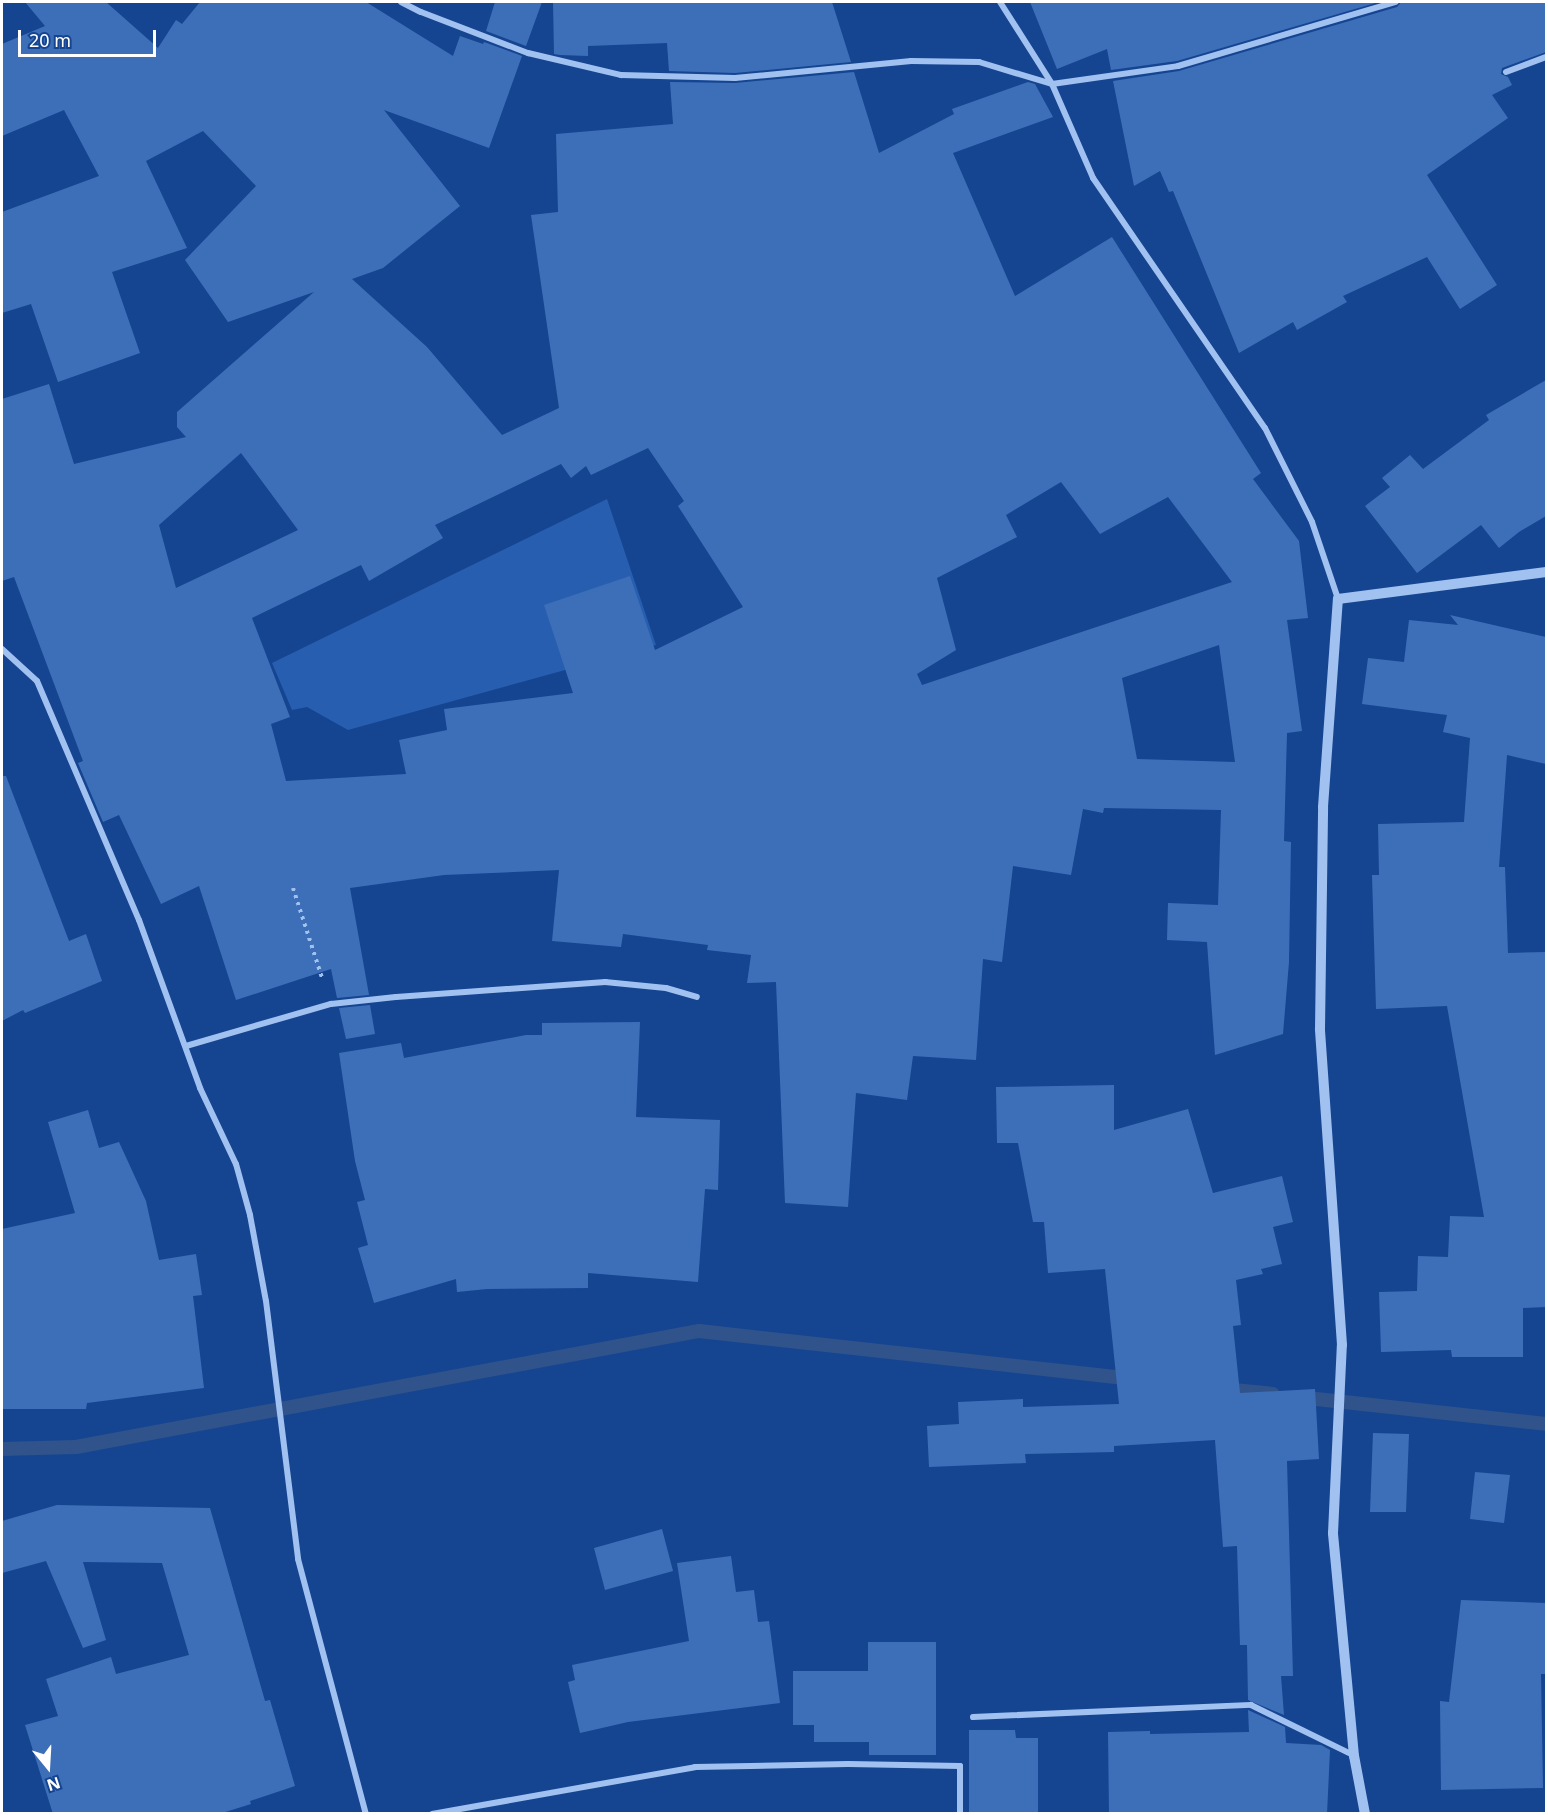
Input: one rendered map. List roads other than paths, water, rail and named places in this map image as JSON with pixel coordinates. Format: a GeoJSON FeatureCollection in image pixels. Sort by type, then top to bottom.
{"type":"FeatureCollection","features":[{"type":"Feature","properties":{"kind":"street"},"geometry":{"type":"LineString","coordinates":[[401,2],[421,12],[528,53],[621,75],[735,78],[911,61],[979,62],[1052,84],[1178,66],[1396,2]]}},
{"type":"Feature","properties":{"kind":"street"},"geometry":{"type":"LineString","coordinates":[[1000,2],[1052,84],[1093,178],[1265,428],[1312,522],[1338,599],[1323,807],[1320,1029],[1342,1345],[1333,1533],[1354,1756],[1365,1814]]}},
{"type":"Feature","properties":{"kind":"street"},"geometry":{"type":"LineString","coordinates":[[1506,72],[1546,57]]}},
{"type":"Feature","properties":{"kind":"street"},"geometry":{"type":"LineString","coordinates":[[1338,599],[1546,572]]}},
{"type":"Feature","properties":{"kind":"street"},"geometry":{"type":"LineString","coordinates":[[2,649],[37,681],[139,920],[200,1088],[236,1164],[250,1215],[266,1301],[298,1559],[366,1814]]}},
{"type":"Feature","properties":{"kind":"street"},"geometry":{"type":"LineString","coordinates":[[186,1046],[331,1004],[605,982],[666,988],[697,997]]}},
{"type":"Feature","properties":{"kind":"street"},"geometry":{"type":"LineString","coordinates":[[973,1717],[1251,1705],[1354,1756]]}},
{"type":"Feature","properties":{"kind":"street"},"geometry":{"type":"LineString","coordinates":[[432,1814],[695,1767],[848,1764],[960,1766],[960,1814]]}},
{"type":"Feature","properties":{"kind":"waterway"},"geometry":{"type":"LineString","coordinates":[[2,1449],[76,1447],[699,1331],[1133,1379]]}},
{"type":"Feature","properties":{"kind":"waterway"},"geometry":{"type":"LineString","coordinates":[[1224,1389],[1273,1394]]}},
{"type":"Feature","properties":{"kind":"waterway"},"geometry":{"type":"LineString","coordinates":[[1298,1397],[1546,1424]]}}]}
